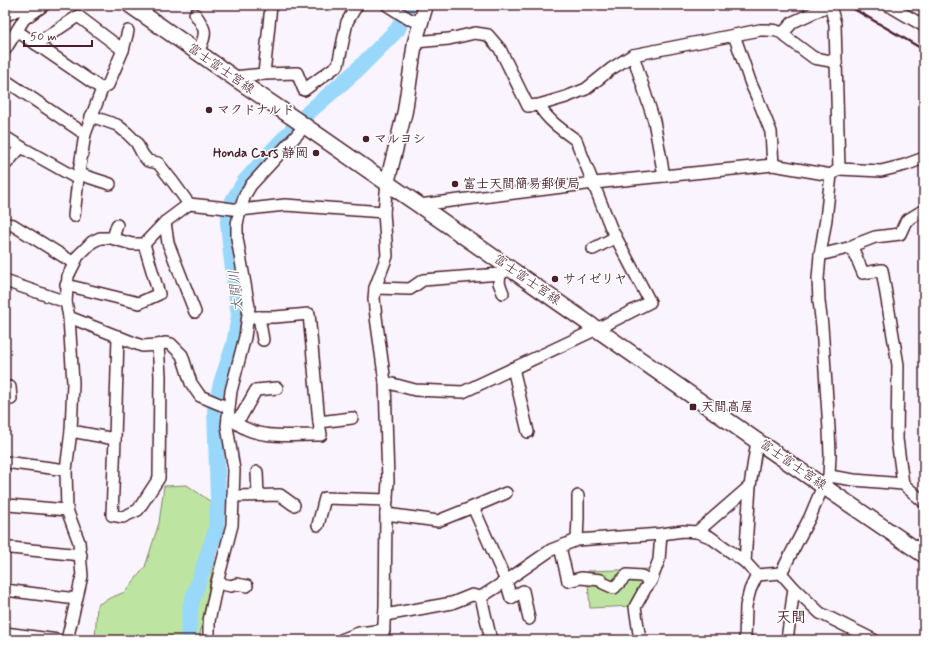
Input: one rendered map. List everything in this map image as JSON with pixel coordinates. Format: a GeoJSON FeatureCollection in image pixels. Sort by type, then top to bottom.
{"type":"FeatureCollection","features":[{"type":"Feature","properties":{"kind":"main road","name":"富士富士宮線"},"geometry":{"type":"LineString","coordinates":[[137,7],[198,53],[305,126],[386,184],[419,204],[506,272],[597,329],[757,440],[826,481],[924,555]]}},
{"type":"Feature","properties":{"kind":"street"},"geometry":{"type":"LineString","coordinates":[[264,74],[271,5]]}},
{"type":"Feature","properties":{"kind":"street"},"geometry":{"type":"LineString","coordinates":[[233,77],[297,73],[304,90],[338,65],[347,22],[357,5]]}},
{"type":"Feature","properties":{"kind":"street"},"geometry":{"type":"LineString","coordinates":[[341,640],[358,633],[383,635],[385,615],[386,514],[388,481],[386,382],[374,300],[375,288],[387,256],[384,212],[386,184],[406,111],[415,42],[415,20],[426,5]]}},
{"type":"Feature","properties":{"kind":"street"},"geometry":{"type":"LineString","coordinates":[[781,573],[810,517],[826,481],[830,455],[818,278],[820,255],[835,172],[836,24],[830,5],[793,22],[783,33]]}},
{"type":"Feature","properties":{"kind":"street"},"geometry":{"type":"LineString","coordinates":[[888,5],[924,26]]}},
{"type":"Feature","properties":{"kind":"street"},"geometry":{"type":"LineString","coordinates":[[5,16],[17,10],[42,6]]}},
{"type":"Feature","properties":{"kind":"street"},"geometry":{"type":"LineString","coordinates":[[5,50],[24,19],[42,6]]}},
{"type":"Feature","properties":{"kind":"street"},"geometry":{"type":"LineString","coordinates":[[392,8],[415,20]]}},
{"type":"Feature","properties":{"kind":"street"},"geometry":{"type":"LineString","coordinates":[[195,14],[203,25],[205,33],[198,53]]}},
{"type":"Feature","properties":{"kind":"street"},"geometry":{"type":"LineString","coordinates":[[36,44],[78,16],[123,50]]}},
{"type":"Feature","properties":{"kind":"street"},"geometry":{"type":"LineString","coordinates":[[415,42],[449,39],[475,33],[488,35],[500,49],[528,106],[539,105],[586,89],[611,69],[633,55],[760,30],[778,31],[783,33],[786,37],[814,58],[836,62]]}},
{"type":"Feature","properties":{"kind":"street"},"geometry":{"type":"LineString","coordinates":[[18,31],[102,89]]}},
{"type":"Feature","properties":{"kind":"street"},"geometry":{"type":"LineString","coordinates":[[74,216],[78,177],[85,134],[102,89],[108,85],[123,50],[128,32]]}},
{"type":"Feature","properties":{"kind":"street"},"geometry":{"type":"LineString","coordinates":[[734,35],[751,84],[771,132],[773,165]]}},
{"type":"Feature","properties":{"kind":"street"},"geometry":{"type":"LineString","coordinates":[[633,55],[654,121],[664,176]]}},
{"type":"Feature","properties":{"kind":"street"},"geometry":{"type":"LineString","coordinates":[[5,80],[85,134]]}},
{"type":"Feature","properties":{"kind":"street"},"geometry":{"type":"LineString","coordinates":[[386,382],[415,390],[463,392],[597,329],[650,302],[611,228],[576,140],[551,120],[539,105]]}},
{"type":"Feature","properties":{"kind":"street"},"geometry":{"type":"LineString","coordinates":[[91,116],[117,125],[127,133],[136,142],[143,155],[148,160],[158,164],[162,168],[189,204]]}},
{"type":"Feature","properties":{"kind":"street"},"geometry":{"type":"LineString","coordinates":[[263,340],[249,307],[237,238],[237,224],[245,195],[251,185],[305,126]]}},
{"type":"Feature","properties":{"kind":"street"},"geometry":{"type":"LineString","coordinates":[[5,136],[21,148],[78,177],[110,184]]}},
{"type":"Feature","properties":{"kind":"street"},"geometry":{"type":"LineString","coordinates":[[5,165],[21,148]]}},
{"type":"Feature","properties":{"kind":"street"},"geometry":{"type":"LineString","coordinates":[[419,204],[594,183],[773,165],[835,172],[881,171],[905,165],[924,158]]}},
{"type":"Feature","properties":{"kind":"street"},"geometry":{"type":"LineString","coordinates":[[67,640],[82,576],[79,542],[67,510],[66,470],[71,431],[74,382],[69,317],[66,302],[66,285],[68,276],[78,256],[92,242],[100,238],[112,238],[132,244],[144,244],[165,222],[189,204],[240,210],[284,205],[384,212]]}},
{"type":"Feature","properties":{"kind":"street"},"geometry":{"type":"LineString","coordinates":[[820,255],[852,247],[875,237],[900,234],[906,221],[924,210]]}},
{"type":"Feature","properties":{"kind":"street"},"geometry":{"type":"LineString","coordinates":[[165,222],[168,243],[195,312]]}},
{"type":"Feature","properties":{"kind":"street"},"geometry":{"type":"LineString","coordinates":[[5,224],[13,225],[74,263]]}},
{"type":"Feature","properties":{"kind":"street"},"geometry":{"type":"LineString","coordinates":[[112,238],[117,225]]}},
{"type":"Feature","properties":{"kind":"street"},"geometry":{"type":"LineString","coordinates":[[593,249],[616,237]]}},
{"type":"Feature","properties":{"kind":"street"},"geometry":{"type":"LineString","coordinates":[[66,285],[139,303],[159,294],[144,244]]}},
{"type":"Feature","properties":{"kind":"street"},"geometry":{"type":"LineString","coordinates":[[852,247],[863,273],[882,270],[898,365],[897,439],[903,484]]}},
{"type":"Feature","properties":{"kind":"street"},"geometry":{"type":"LineString","coordinates":[[375,288],[410,289],[423,280],[506,272]]}},
{"type":"Feature","properties":{"kind":"street"},"geometry":{"type":"LineString","coordinates":[[503,293],[499,283],[506,272]]}},
{"type":"Feature","properties":{"kind":"street"},"geometry":{"type":"LineString","coordinates":[[5,281],[66,302]]}},
{"type":"Feature","properties":{"kind":"street"},"geometry":{"type":"LineString","coordinates":[[69,317],[142,346],[165,343],[171,344],[182,355],[191,383],[200,396],[225,411],[241,426],[256,433],[269,435],[321,435],[309,314],[254,317]]}},
{"type":"Feature","properties":{"kind":"street"},"geometry":{"type":"LineString","coordinates":[[209,640],[209,621],[232,525],[234,470],[225,411],[245,337],[254,317]]}},
{"type":"Feature","properties":{"kind":"street"},"geometry":{"type":"LineString","coordinates":[[118,336],[116,439],[112,514],[123,517],[138,510],[159,478],[160,376],[158,345]]}},
{"type":"Feature","properties":{"kind":"street"},"geometry":{"type":"LineString","coordinates":[[513,368],[528,432]]}},
{"type":"Feature","properties":{"kind":"street"},"geometry":{"type":"LineString","coordinates":[[5,399],[11,399],[10,387]]}},
{"type":"Feature","properties":{"kind":"street"},"geometry":{"type":"LineString","coordinates":[[225,411],[242,415],[256,390],[277,388]]}},
{"type":"Feature","properties":{"kind":"street"},"geometry":{"type":"LineString","coordinates":[[319,422],[352,418]]}},
{"type":"Feature","properties":{"kind":"street"},"geometry":{"type":"LineString","coordinates":[[71,431],[116,439]]}},
{"type":"Feature","properties":{"kind":"street"},"geometry":{"type":"LineString","coordinates":[[745,562],[750,486],[757,440]]}},
{"type":"Feature","properties":{"kind":"street"},"geometry":{"type":"LineString","coordinates":[[5,462],[66,470]]}},
{"type":"Feature","properties":{"kind":"street"},"geometry":{"type":"LineString","coordinates":[[257,472],[258,495]]}},
{"type":"Feature","properties":{"kind":"street"},"geometry":{"type":"LineString","coordinates":[[826,481],[854,480],[903,484],[924,502]]}},
{"type":"Feature","properties":{"kind":"street"},"geometry":{"type":"LineString","coordinates":[[697,532],[750,486]]}},
{"type":"Feature","properties":{"kind":"street"},"geometry":{"type":"LineString","coordinates":[[386,514],[438,520],[506,493]]}},
{"type":"Feature","properties":{"kind":"street"},"geometry":{"type":"LineString","coordinates":[[233,496],[280,495],[294,505]]}},
{"type":"Feature","properties":{"kind":"street"},"geometry":{"type":"LineString","coordinates":[[577,540],[578,496]]}},
{"type":"Feature","properties":{"kind":"street"},"geometry":{"type":"LineString","coordinates":[[318,525],[326,498],[387,500]]}},
{"type":"Feature","properties":{"kind":"street"},"geometry":{"type":"LineString","coordinates":[[8,504],[67,510]]}},
{"type":"Feature","properties":{"kind":"street"},"geometry":{"type":"LineString","coordinates":[[473,507],[506,581],[511,598],[523,591],[529,618]]}},
{"type":"Feature","properties":{"kind":"street"},"geometry":{"type":"LineString","coordinates":[[385,615],[452,603],[472,595],[481,596],[551,550],[577,540],[683,531],[697,532],[710,537],[745,562],[757,575]]}},
{"type":"Feature","properties":{"kind":"street"},"geometry":{"type":"LineString","coordinates":[[640,640],[635,607],[651,580],[659,560],[661,534]]}},
{"type":"Feature","properties":{"kind":"street"},"geometry":{"type":"LineString","coordinates":[[560,547],[568,581],[581,578],[601,580],[603,583],[614,588],[627,574],[641,576],[651,580]]}},
{"type":"Feature","properties":{"kind":"street"},"geometry":{"type":"LineString","coordinates":[[11,548],[80,555]]}},
{"type":"Feature","properties":{"kind":"street"},"geometry":{"type":"LineString","coordinates":[[757,575],[781,573]]}},
{"type":"Feature","properties":{"kind":"street"},"geometry":{"type":"LineString","coordinates":[[781,573],[820,613],[874,640]]}},
{"type":"Feature","properties":{"kind":"street"},"geometry":{"type":"LineString","coordinates":[[745,640],[746,606],[750,590],[757,575]]}},
{"type":"Feature","properties":{"kind":"street"},"geometry":{"type":"LineString","coordinates":[[217,583],[231,586],[237,584],[247,586]]}},
{"type":"Feature","properties":{"kind":"street"},"geometry":{"type":"LineString","coordinates":[[787,640],[794,588]]}},
{"type":"Feature","properties":{"kind":"street"},"geometry":{"type":"LineString","coordinates":[[5,590],[76,599]]}},
{"type":"Feature","properties":{"kind":"street"},"geometry":{"type":"LineString","coordinates":[[481,596],[491,640]]}},
{"type":"Feature","properties":{"kind":"street"},"geometry":{"type":"LineString","coordinates":[[5,633],[58,640]]}},
{"type":"Feature","properties":{"kind":"green space"},"geometry":{"type":"Polygon","coordinates":[[[187,485],[214,504],[223,516],[200,634],[201,640],[95,640],[97,605],[125,592],[145,567],[159,523],[164,486],[187,485]]]}},
{"type":"Feature","properties":{"kind":"green space"},"geometry":{"type":"Polygon","coordinates":[[[652,569],[633,606],[590,608],[587,571],[652,569]]]}},
{"type":"Feature","properties":{"kind":"waterway","name":"大間川"},"geometry":{"type":"LineString","coordinates":[[189,640],[188,633],[191,604],[216,529],[218,500],[215,410],[221,383],[234,344],[239,316],[228,222],[232,202],[245,181],[310,111],[356,71],[398,29],[408,5]]}},
{"type":"Feature","properties":{"kind":"railway"},"geometry":{"type":"LineString","coordinates":[[847,5],[924,50]]}},
{"type":"Feature","properties":{"kind":"place","name":"マクドナルド"},"geometry":{"type":"Point","coordinates":[209,110]}},
{"type":"Feature","properties":{"kind":"place","name":"マルヨシ"},"geometry":{"type":"Point","coordinates":[366,139]}},
{"type":"Feature","properties":{"kind":"place","name":"Honda Cars 静岡"},"geometry":{"type":"Point","coordinates":[316,153]}},
{"type":"Feature","properties":{"kind":"place","name":"富士天間簡易郵便局"},"geometry":{"type":"Point","coordinates":[455,184]}},
{"type":"Feature","properties":{"kind":"place","name":"サイゼリヤ"},"geometry":{"type":"Point","coordinates":[555,279]}},
{"type":"Feature","properties":{"kind":"place","name":"天間高屋"},"geometry":{"type":"Point","coordinates":[693,407]}},
{"type":"Feature","properties":{"kind":"district","name":"天間"},"geometry":{"type":"Point","coordinates":[791,618]}}]}
